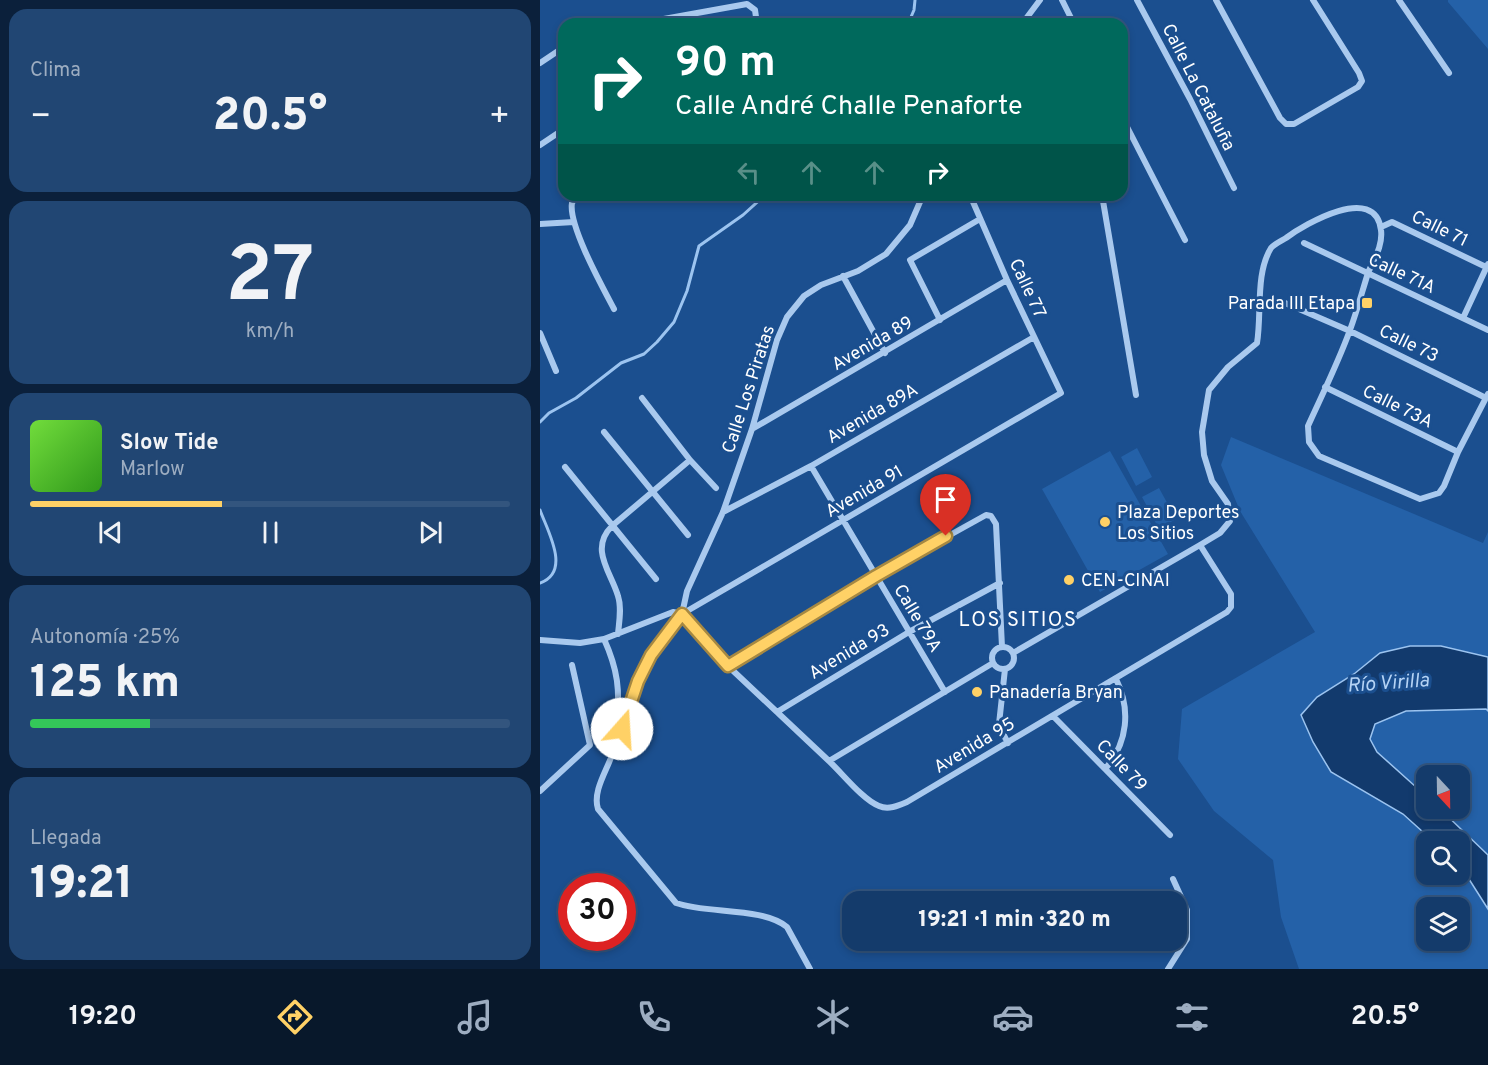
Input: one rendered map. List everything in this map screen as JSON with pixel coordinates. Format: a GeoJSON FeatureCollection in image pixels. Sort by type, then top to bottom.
{"type":"FeatureCollection","features":[{"type":"Feature","properties":{"kind":"street"},"geometry":{"type":"LineString","coordinates":[[1062,0],[1071,18]]}},
{"type":"Feature","properties":{"kind":"street","name":"Calle La Cataluña"},"geometry":{"type":"LineString","coordinates":[[1137,0],[1234,188]]}},
{"type":"Feature","properties":{"kind":"street"},"geometry":{"type":"LineString","coordinates":[[1216,0],[1280,118],[1286,124],[1294,124],[1358,87],[1362,81],[1313,0]]}},
{"type":"Feature","properties":{"kind":"street"},"geometry":{"type":"LineString","coordinates":[[1399,0],[1449,73]]}},
{"type":"Feature","properties":{"kind":"street"},"geometry":{"type":"LineString","coordinates":[[1026,18],[1037,1]]}},
{"type":"Feature","properties":{"kind":"street"},"geometry":{"type":"LineString","coordinates":[[669,18],[747,4],[755,10],[756,18]]}},
{"type":"Feature","properties":{"kind":"street"},"geometry":{"type":"LineString","coordinates":[[540,63],[558,51]]}},
{"type":"Feature","properties":{"kind":"street"},"geometry":{"type":"LineString","coordinates":[[1128,129],[1185,240]]}},
{"type":"Feature","properties":{"kind":"street"},"geometry":{"type":"LineString","coordinates":[[540,145],[558,133]]}},
{"type":"Feature","properties":{"kind":"street"},"geometry":{"type":"LineString","coordinates":[[573,201],[574,222],[598,280],[614,309]]}},
{"type":"Feature","properties":{"kind":"street","name":"Calle Los Piratas"},"geometry":{"type":"LineString","coordinates":[[682,614],[687,591],[723,512],[752,429],[777,340],[787,317],[804,296],[821,285],[858,271],[886,254],[910,225],[920,201]]}},
{"type":"Feature","properties":{"kind":"street","name":"Calle 77"},"geometry":{"type":"LineString","coordinates":[[973,201],[1007,280],[1061,393]]}},
{"type":"Feature","properties":{"kind":"street"},"geometry":{"type":"LineString","coordinates":[[1103,201],[1136,395]]}},
{"type":"Feature","properties":{"kind":"street"},"geometry":{"type":"LineString","coordinates":[[1013,653],[1220,533],[1230,520],[1228,504],[1212,481],[1204,455],[1202,432],[1209,390],[1227,367],[1257,343],[1260,323],[1259,293],[1264,267],[1272,247],[1300,227],[1350,207],[1369,211],[1376,217],[1381,227],[1382,242],[1368,273],[1350,331],[1308,426],[1309,442],[1319,456],[1420,499],[1439,493],[1487,396]]}},
{"type":"Feature","properties":{"kind":"street"},"geometry":{"type":"LineString","coordinates":[[940,320],[910,260],[981,219]]}},
{"type":"Feature","properties":{"kind":"street"},"geometry":{"type":"LineString","coordinates":[[540,224],[574,222]]}},
{"type":"Feature","properties":{"kind":"street","name":"Calle 71"},"geometry":{"type":"LineString","coordinates":[[1381,227],[1392,222],[1487,266]]}},
{"type":"Feature","properties":{"kind":"street","name":"Calle 71A"},"geometry":{"type":"LineString","coordinates":[[1304,243],[1488,330]]}},
{"type":"Feature","properties":{"kind":"street"},"geometry":{"type":"LineString","coordinates":[[1463,318],[1487,266]]}},
{"type":"Feature","properties":{"kind":"street"},"geometry":{"type":"LineString","coordinates":[[843,276],[885,353]]}},
{"type":"Feature","properties":{"kind":"street","name":"Avenida 89"},"geometry":{"type":"LineString","coordinates":[[752,429],[1007,280]]}},
{"type":"Feature","properties":{"kind":"street","name":"Calle 73"},"geometry":{"type":"LineString","coordinates":[[1285,303],[1487,396]]}},
{"type":"Feature","properties":{"kind":"street"},"geometry":{"type":"LineString","coordinates":[[540,333],[556,371]]}},
{"type":"Feature","properties":{"kind":"street","name":"Avenida 89A"},"geometry":{"type":"LineString","coordinates":[[723,512],[811,466],[1034,337]]}},
{"type":"Feature","properties":{"kind":"street","name":"Calle 73A"},"geometry":{"type":"LineString","coordinates":[[1325,387],[1458,452]]}},
{"type":"Feature","properties":{"kind":"street","name":"Avenida 91"},"geometry":{"type":"LineString","coordinates":[[682,614],[1061,393]]}},
{"type":"Feature","properties":{"kind":"street"},"geometry":{"type":"LineString","coordinates":[[642,398],[690,460],[716,488]]}},
{"type":"Feature","properties":{"kind":"street"},"geometry":{"type":"LineString","coordinates":[[604,432],[688,535]]}},
{"type":"Feature","properties":{"kind":"street"},"geometry":{"type":"LineString","coordinates":[[618,634],[620,606],[605,567],[602,548],[606,533],[690,460]]}},
{"type":"Feature","properties":{"kind":"street","name":"Calle 79A"},"geometry":{"type":"LineString","coordinates":[[811,466],[945,692]]}},
{"type":"Feature","properties":{"kind":"street"},"geometry":{"type":"LineString","coordinates":[[565,467],[656,579]]}},
{"type":"Feature","properties":{"kind":"street"},"geometry":{"type":"LineString","coordinates":[[728,666],[876,576],[981,516],[991,516],[996,524],[1002,647]]}},
{"type":"Feature","properties":{"kind":"street","name":"Avenida 95"},"geometry":{"type":"LineString","coordinates":[[829,761],[870,801],[879,806],[887,808],[907,802],[1221,616],[1231,607],[1231,594],[1200,545]]}},
{"type":"Feature","properties":{"kind":"street","name":"Avenida 93"},"geometry":{"type":"LineString","coordinates":[[777,712],[909,632],[1000,583]]}},
{"type":"Feature","properties":{"kind":"street"},"geometry":{"type":"LineString","coordinates":[[540,640],[580,643],[604,639],[673,612],[682,614],[728,666],[829,761],[993,663]]}},
{"type":"Feature","properties":{"kind":"street"},"geometry":{"type":"LineString","coordinates":[[682,614],[651,655],[638,681],[598,792],[597,806],[666,892],[680,904],[754,915],[782,922],[810,969]]}},
{"type":"Feature","properties":{"kind":"street"},"geometry":{"type":"LineString","coordinates":[[604,639],[616,668],[618,682],[619,698],[614,750]]}},
{"type":"Feature","properties":{"kind":"street"},"geometry":{"type":"LineString","coordinates":[[1002,647],[1013,653],[1012,665],[1005,669],[998,668],[991,659],[994,651],[1002,647]]}},
{"type":"Feature","properties":{"kind":"street"},"geometry":{"type":"LineString","coordinates":[[540,791],[590,745],[572,665]]}},
{"type":"Feature","properties":{"kind":"street"},"geometry":{"type":"LineString","coordinates":[[1005,669],[999,724],[1008,743]]}},
{"type":"Feature","properties":{"kind":"street"},"geometry":{"type":"LineString","coordinates":[[1105,769],[1119,750],[1125,724],[1125,702],[1116,679]]}},
{"type":"Feature","properties":{"kind":"street","name":"Calle 79"},"geometry":{"type":"LineString","coordinates":[[1053,716],[1170,835]]}},
{"type":"Feature","properties":{"kind":"street"},"geometry":{"type":"LineString","coordinates":[[1168,969],[1187,939],[1187,910],[1173,879]]}},
{"type":"Feature","properties":{"kind":"shaded area"},"geometry":{"type":"Polygon","coordinates":[[[1448,0],[1488,0],[1488,49],[1448,2],[1448,0]]]}},
{"type":"Feature","properties":{"kind":"shaded area"},"geometry":{"type":"Polygon","coordinates":[[[1231,437],[1483,543],[1488,532],[1488,657],[1441,646],[1380,653],[1354,674],[1331,772],[1403,814],[1422,831],[1416,831],[1416,885],[1470,885],[1470,881],[1488,909],[1488,969],[1299,969],[1281,917],[1273,860],[1214,811],[1178,759],[1182,709],[1315,632],[1240,511],[1221,465],[1231,437]]]}},
{"type":"Feature","properties":{"kind":"shaded area"},"geometry":{"type":"Polygon","coordinates":[[[1137,448],[1152,477],[1136,486],[1121,457],[1137,448]]]}},
{"type":"Feature","properties":{"kind":"shaded area","name":"Plaza Deportes Los Sitios"},"geometry":{"type":"Polygon","coordinates":[[[1110,451],[1168,554],[1100,592],[1042,489],[1110,451]]]}},
{"type":"Feature","properties":{"kind":"shaded area"},"geometry":{"type":"Polygon","coordinates":[[[1159,488],[1176,519],[1159,529],[1142,497],[1159,488]]]}},
{"type":"Feature","properties":{"kind":"shaded area"},"geometry":{"type":"Polygon","coordinates":[[[1486,709],[1488,711],[1488,855],[1470,838],[1470,831],[1463,831],[1450,819],[1470,819],[1470,765],[1416,765],[1416,787],[1377,752],[1370,739],[1375,724],[1406,711],[1486,709]]]}},
{"type":"Feature","properties":{"kind":"water","name":"Río Virilla"},"geometry":{"type":"Polygon","coordinates":[[[1410,646],[1441,646],[1488,657],[1488,711],[1486,709],[1406,711],[1375,724],[1370,739],[1377,752],[1416,787],[1416,819],[1450,819],[1463,831],[1422,831],[1403,814],[1331,772],[1313,742],[1301,715],[1317,697],[1354,674],[1380,653],[1410,646]]]}},
{"type":"Feature","properties":{"kind":"water"},"geometry":{"type":"Polygon","coordinates":[[[1470,838],[1488,855],[1488,909],[1470,881],[1470,838]]]}},
{"type":"Feature","properties":{"kind":"waterway"},"geometry":{"type":"LineString","coordinates":[[911,18],[915,0]]}},
{"type":"Feature","properties":{"kind":"waterway"},"geometry":{"type":"LineString","coordinates":[[540,422],[549,413],[576,398],[621,363],[644,354],[657,342],[674,322],[687,291],[699,246],[743,215],[758,201]]}},
{"type":"Feature","properties":{"kind":"waterway"},"geometry":{"type":"LineString","coordinates":[[540,510],[552,539],[556,560],[549,578],[540,583]]}},
{"type":"Feature","properties":{"kind":"place","name":"Parada III Etapa"},"geometry":{"type":"Point","coordinates":[1367,303]}},
{"type":"Feature","properties":{"kind":"place","name":"Plaza Deportes Los Sitios"},"geometry":{"type":"Point","coordinates":[1105,522]}},
{"type":"Feature","properties":{"kind":"place","name":"CEN-CINAI"},"geometry":{"type":"Point","coordinates":[1069,580]}},
{"type":"Feature","properties":{"kind":"place","name":"Panadería Bryan"},"geometry":{"type":"Point","coordinates":[977,692]}},
{"type":"Feature","properties":{"kind":"district","name":"LOS SITIOS"},"geometry":{"type":"Point","coordinates":[1018,619]}},
{"type":"Feature","properties":{"kind":"route"},"geometry":{"type":"LineString","coordinates":[[622,729],[638,681],[651,655],[682,614],[728,666],[946,536]]}}]}
